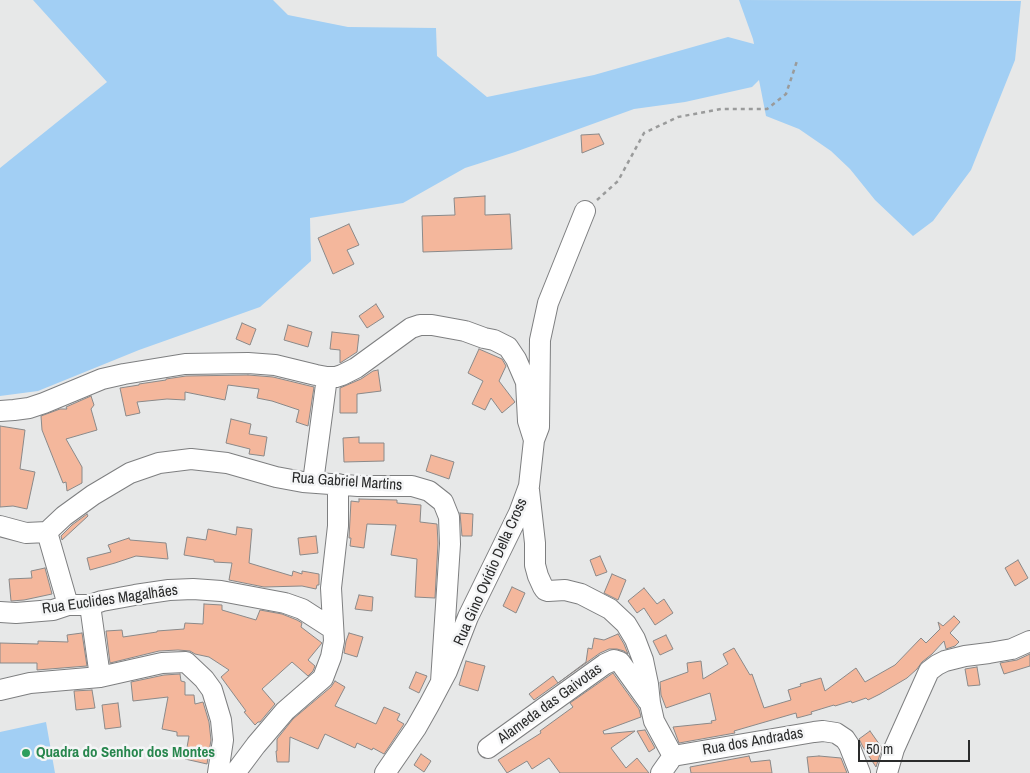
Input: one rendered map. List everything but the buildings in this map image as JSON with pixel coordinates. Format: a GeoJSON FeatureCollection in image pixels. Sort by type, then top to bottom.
{"type":"FeatureCollection","features":[{"type":"Feature","properties":{"kind":"street","name":"Rua Gino Ovídio Della Cross"},"geometry":{"type":"LineString","coordinates":[[384,773],[416,728],[448,670],[468,617],[519,513],[529,486],[534,440],[539,427],[540,340],[548,303],[585,211]]}},
{"type":"Feature","properties":{"kind":"street"},"geometry":{"type":"LineString","coordinates":[[0,411],[29,408],[102,379],[152,368],[185,364],[248,363],[336,377],[350,371],[411,328],[420,325],[432,325],[465,331],[494,340],[508,347],[516,359],[526,382],[528,421],[534,440]]}},
{"type":"Feature","properties":{"kind":"street"},"geometry":{"type":"LineString","coordinates":[[313,482],[327,377]]}},
{"type":"Feature","properties":{"kind":"street","name":"Rua Gabriel Martins"},"geometry":{"type":"LineString","coordinates":[[47,532],[64,516],[93,494],[130,474],[159,463],[191,459],[210,460],[276,477],[313,482],[412,486],[429,491],[443,502],[449,517],[450,544],[441,682]]}},
{"type":"Feature","properties":{"kind":"street"},"geometry":{"type":"LineString","coordinates":[[235,773],[285,711],[323,678],[331,657],[334,641],[332,588],[338,526],[338,484]]}},
{"type":"Feature","properties":{"kind":"street"},"geometry":{"type":"LineString","coordinates":[[529,486],[535,543],[535,565],[543,587],[547,591],[565,590],[581,594],[610,609],[626,624],[635,639],[648,684],[654,721],[673,756],[660,773]]}},
{"type":"Feature","properties":{"kind":"street"},"geometry":{"type":"LineString","coordinates":[[0,526],[26,533],[47,532],[68,606]]}},
{"type":"Feature","properties":{"kind":"street","name":"Rua Euclides Magalhães"},"geometry":{"type":"LineString","coordinates":[[0,612],[16,613],[53,610],[68,606],[90,605],[135,595],[193,589],[221,591],[294,606],[333,629]]}},
{"type":"Feature","properties":{"kind":"street"},"geometry":{"type":"LineString","coordinates":[[90,605],[100,677]]}},
{"type":"Feature","properties":{"kind":"street"},"geometry":{"type":"LineString","coordinates":[[887,773],[894,749],[929,671],[937,664],[945,661],[1012,649],[1030,641]]}},
{"type":"Feature","properties":{"kind":"street","name":"Alameda das Gaivotas"},"geometry":{"type":"LineString","coordinates":[[488,748],[614,660],[620,662],[650,703]]}},
{"type":"Feature","properties":{"kind":"street"},"geometry":{"type":"LineString","coordinates":[[0,690],[30,683],[100,677],[162,663],[186,662],[204,679],[212,690],[221,720],[223,740],[218,773]]}},
{"type":"Feature","properties":{"kind":"street","name":"Rua dos Andradas"},"geometry":{"type":"LineString","coordinates":[[673,756],[828,731],[842,736],[849,745],[860,773]]}},
{"type":"Feature","properties":{"kind":"path"},"geometry":{"type":"LineString","coordinates":[[585,211],[618,182],[644,133],[678,118],[721,110],[767,109],[786,94],[797,61]]}},
{"type":"Feature","properties":{"kind":"shaded area"},"geometry":{"type":"Polygon","coordinates":[[[33,0],[273,0],[288,15],[348,27],[436,28],[437,56],[487,97],[594,75],[728,37],[754,44],[739,0],[1021,1],[1015,60],[971,170],[933,221],[913,236],[875,200],[850,169],[831,151],[799,129],[766,116],[759,80],[752,87],[685,102],[634,109],[465,168],[403,203],[310,218],[311,261],[260,307],[139,350],[38,391],[0,396],[0,168],[107,82],[33,0]]]}},
{"type":"Feature","properties":{"kind":"shaded area","name":"Quadra do Senhor dos Montes"},"geometry":{"type":"Polygon","coordinates":[[[46,722],[55,773],[0,773],[0,732],[46,722]]]}},
{"type":"Feature","properties":{"kind":"place","name":"Quadra do Senhor dos Montes"},"geometry":{"type":"Point","coordinates":[26,753]}}]}
